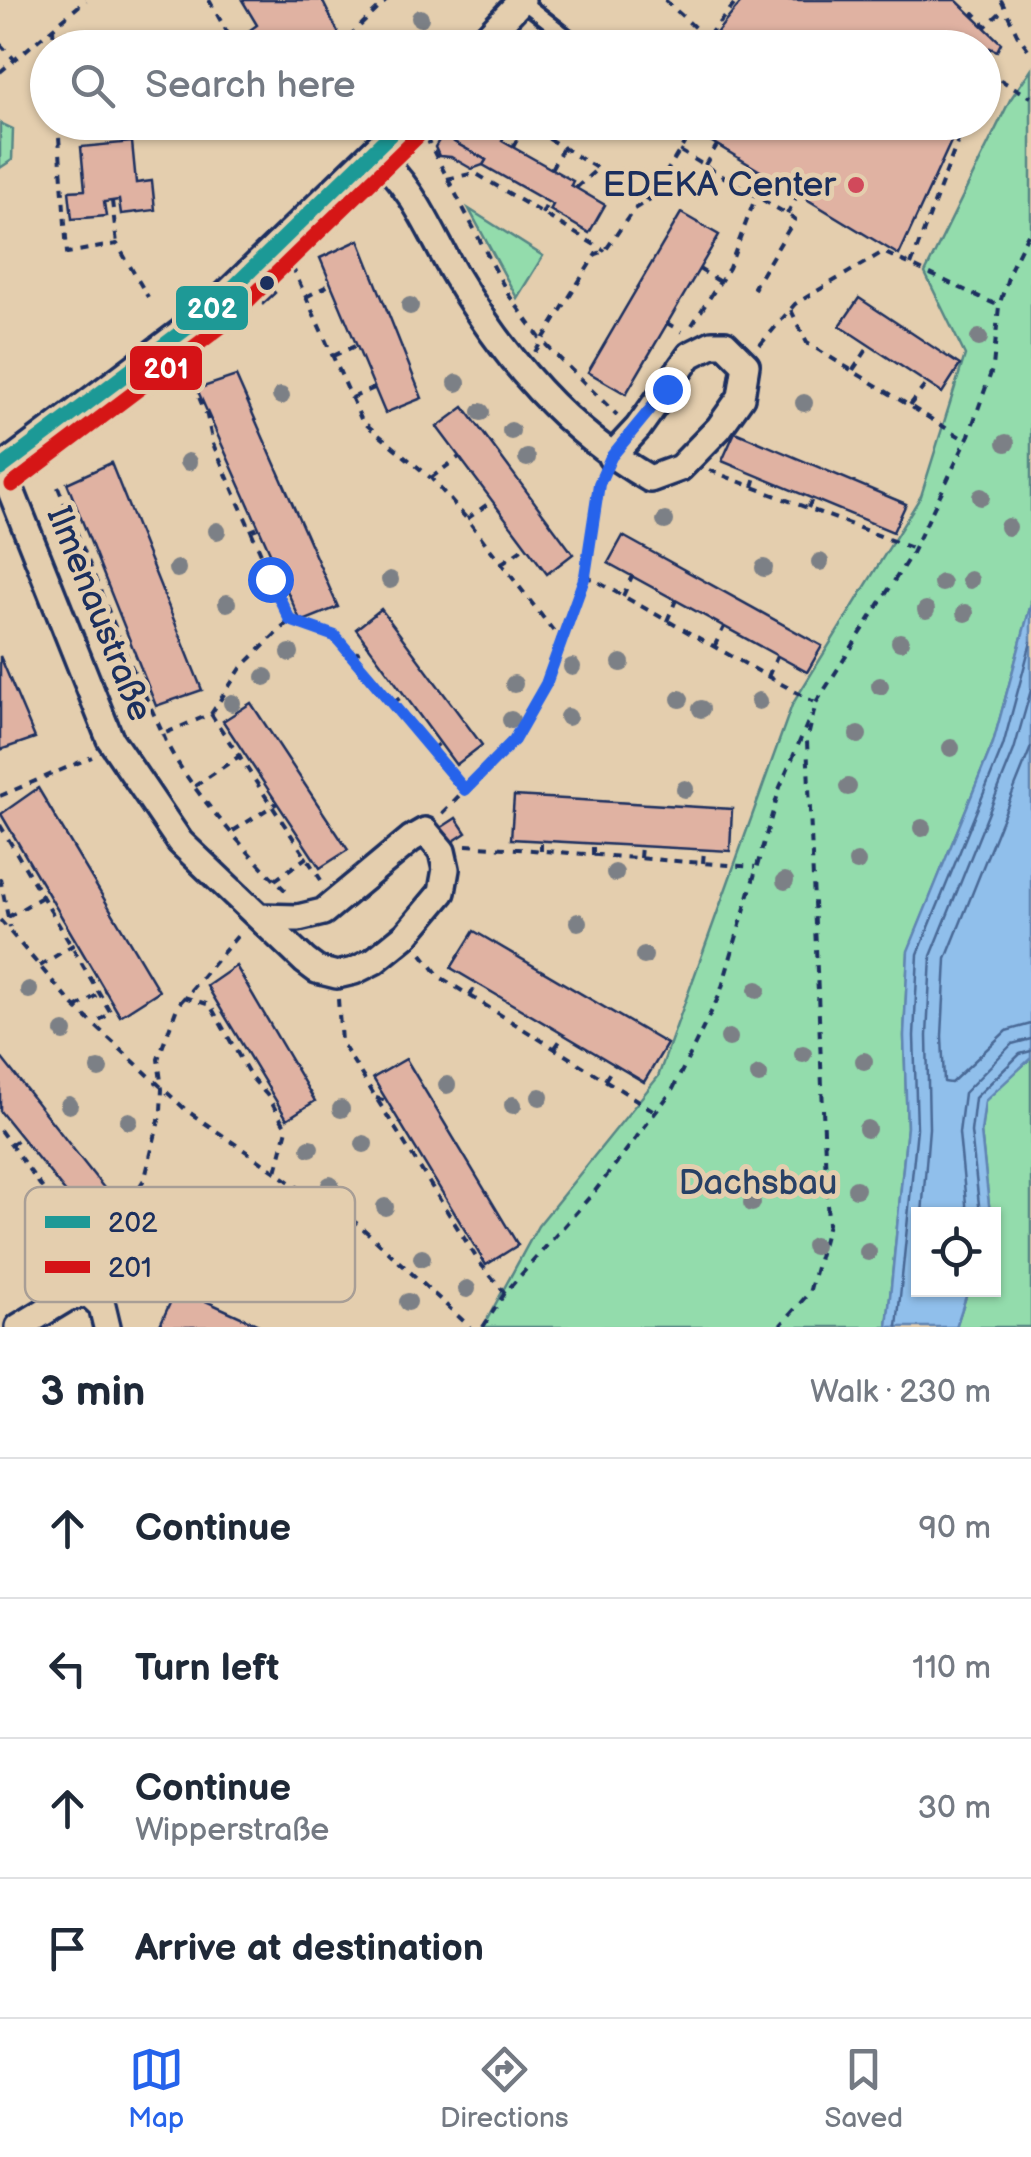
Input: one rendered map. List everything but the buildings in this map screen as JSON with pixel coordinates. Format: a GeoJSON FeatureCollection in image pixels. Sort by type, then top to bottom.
{"type":"FeatureCollection","features":[{"type":"Feature","properties":{"kind":"street"},"geometry":{"type":"LineString","coordinates":[[490,30],[512,3]]}},
{"type":"Feature","properties":{"kind":"street"},"geometry":{"type":"LineString","coordinates":[[1,469],[208,312],[374,154],[398,140]]}},
{"type":"Feature","properties":{"kind":"street"},"geometry":{"type":"LineString","coordinates":[[374,154],[394,170],[423,213],[455,274],[519,371],[611,457],[650,479],[680,468],[741,397],[746,365],[725,344],[712,344],[690,355],[638,428],[611,457]]}},
{"type":"Feature","properties":{"kind":"street","name":"Ilmenaustraße"},"geometry":{"type":"LineString","coordinates":[[1,469],[116,747],[180,842],[304,961],[317,970],[336,975]]}},
{"type":"Feature","properties":{"kind":"street"},"geometry":{"type":"LineString","coordinates":[[259,917],[298,918],[323,912],[425,831],[442,851],[446,869],[442,892],[406,935],[374,961],[336,975]]}},
{"type":"Feature","properties":{"kind":"street"},"geometry":{"type":"LineString","coordinates":[[19,1327],[60,1302]]}},
{"type":"Feature","properties":{"kind":"street"},"geometry":{"type":"LineString","coordinates":[[99,1302],[106,1313],[107,1327]]}},
{"type":"Feature","properties":{"kind":"lane"},"geometry":{"type":"LineString","coordinates":[[512,3],[554,30]]}},
{"type":"Feature","properties":{"kind":"path"},"geometry":{"type":"LineString","coordinates":[[50,30],[86,0]]}},
{"type":"Feature","properties":{"kind":"path"},"geometry":{"type":"LineString","coordinates":[[209,0],[226,30]]}},
{"type":"Feature","properties":{"kind":"path"},"geometry":{"type":"LineString","coordinates":[[356,30],[387,0]]}},
{"type":"Feature","properties":{"kind":"path"},"geometry":{"type":"LineString","coordinates":[[666,0],[698,30]]}},
{"type":"Feature","properties":{"kind":"path"},"geometry":{"type":"LineString","coordinates":[[713,30],[738,0]]}},
{"type":"Feature","properties":{"kind":"path"},"geometry":{"type":"LineString","coordinates":[[1002,0],[1016,34],[1031,53]]}},
{"type":"Feature","properties":{"kind":"path"},"geometry":{"type":"LineString","coordinates":[[972,16],[974,13],[986,26],[1005,8]]}},
{"type":"Feature","properties":{"kind":"path"},"geometry":{"type":"LineString","coordinates":[[0,44],[15,60]]}},
{"type":"Feature","properties":{"kind":"path"},"geometry":{"type":"LineString","coordinates":[[0,72],[30,47]]}},
{"type":"Feature","properties":{"kind":"path"},"geometry":{"type":"LineString","coordinates":[[1001,82],[1031,97]]}},
{"type":"Feature","properties":{"kind":"path"},"geometry":{"type":"LineString","coordinates":[[59,140],[67,254],[117,244]]}},
{"type":"Feature","properties":{"kind":"path"},"geometry":{"type":"LineString","coordinates":[[421,140],[508,294],[543,342],[615,416],[630,406]]}},
{"type":"Feature","properties":{"kind":"path"},"geometry":{"type":"LineString","coordinates":[[513,148],[516,140]]}},
{"type":"Feature","properties":{"kind":"path"},"geometry":{"type":"LineString","coordinates":[[550,140],[649,200]]}},
{"type":"Feature","properties":{"kind":"path"},"geometry":{"type":"LineString","coordinates":[[519,371],[543,342],[596,254],[606,252],[634,209],[649,200],[680,151],[681,140]]}},
{"type":"Feature","properties":{"kind":"path"},"geometry":{"type":"LineString","coordinates":[[911,265],[958,140]]}},
{"type":"Feature","properties":{"kind":"path"},"geometry":{"type":"LineString","coordinates":[[705,165],[717,146]]}},
{"type":"Feature","properties":{"kind":"path"},"geometry":{"type":"LineString","coordinates":[[551,169],[563,148]]}},
{"type":"Feature","properties":{"kind":"path"},"geometry":{"type":"LineString","coordinates":[[680,151],[795,219],[754,288],[761,291]]}},
{"type":"Feature","properties":{"kind":"path"},"geometry":{"type":"LineString","coordinates":[[576,188],[597,169]]}},
{"type":"Feature","properties":{"kind":"path"},"geometry":{"type":"LineString","coordinates":[[446,179],[475,174],[606,252]]}},
{"type":"Feature","properties":{"kind":"path"},"geometry":{"type":"LineString","coordinates":[[786,214],[798,194]]}},
{"type":"Feature","properties":{"kind":"path"},"geometry":{"type":"LineString","coordinates":[[667,323],[686,334],[729,268],[756,196]]}},
{"type":"Feature","properties":{"kind":"path"},"geometry":{"type":"LineString","coordinates":[[112,201],[117,244],[148,297]]}},
{"type":"Feature","properties":{"kind":"path"},"geometry":{"type":"LineString","coordinates":[[542,214],[548,202]]}},
{"type":"Feature","properties":{"kind":"path"},"geometry":{"type":"LineString","coordinates":[[483,1327],[505,1293],[595,1190],[672,1091],[720,994],[780,787],[816,704],[914,549],[967,440],[993,366],[999,306],[1031,228]]}},
{"type":"Feature","properties":{"kind":"path"},"geometry":{"type":"LineString","coordinates":[[746,365],[790,310],[882,252],[999,306]]}},
{"type":"Feature","properties":{"kind":"path"},"geometry":{"type":"LineString","coordinates":[[292,266],[362,421],[431,478],[562,642]]}},
{"type":"Feature","properties":{"kind":"path"},"geometry":{"type":"LineString","coordinates":[[699,269],[720,282]]}},
{"type":"Feature","properties":{"kind":"path"},"geometry":{"type":"LineString","coordinates":[[306,297],[332,284]]}},
{"type":"Feature","properties":{"kind":"path"},"geometry":{"type":"LineString","coordinates":[[790,310],[808,343],[967,440]]}},
{"type":"Feature","properties":{"kind":"path"},"geometry":{"type":"LineString","coordinates":[[332,356],[356,345]]}},
{"type":"Feature","properties":{"kind":"path"},"geometry":{"type":"LineString","coordinates":[[853,370],[870,345]]}},
{"type":"Feature","properties":{"kind":"path"},"geometry":{"type":"LineString","coordinates":[[910,405],[926,382]]}},
{"type":"Feature","properties":{"kind":"path"},"geometry":{"type":"LineString","coordinates":[[193,383],[210,422],[213,444],[290,620],[335,636],[465,790]]}},
{"type":"Feature","properties":{"kind":"path"},"geometry":{"type":"LineString","coordinates":[[352,398],[374,388]]}},
{"type":"Feature","properties":{"kind":"path"},"geometry":{"type":"LineString","coordinates":[[431,478],[459,457]]}},
{"type":"Feature","properties":{"kind":"path"},"geometry":{"type":"LineString","coordinates":[[425,831],[514,740],[546,684],[585,576],[599,484],[611,457]]}},
{"type":"Feature","properties":{"kind":"path"},"geometry":{"type":"LineString","coordinates":[[686,461],[914,549]]}},
{"type":"Feature","properties":{"kind":"path"},"geometry":{"type":"LineString","coordinates":[[754,486],[757,473]]}},
{"type":"Feature","properties":{"kind":"path"},"geometry":{"type":"LineString","coordinates":[[227,478],[236,474]]}},
{"type":"Feature","properties":{"kind":"path"},"geometry":{"type":"LineString","coordinates":[[58,487],[169,750],[232,831],[294,898]]}},
{"type":"Feature","properties":{"kind":"path"},"geometry":{"type":"LineString","coordinates":[[808,508],[812,497]]}},
{"type":"Feature","properties":{"kind":"path"},"geometry":{"type":"LineString","coordinates":[[467,519],[492,501]]}},
{"type":"Feature","properties":{"kind":"path"},"geometry":{"type":"LineString","coordinates":[[864,530],[868,521]]}},
{"type":"Feature","properties":{"kind":"path"},"geometry":{"type":"LineString","coordinates":[[75,529],[84,525]]}},
{"type":"Feature","properties":{"kind":"path"},"geometry":{"type":"LineString","coordinates":[[250,531],[260,527]]}},
{"type":"Feature","properties":{"kind":"path"},"geometry":{"type":"LineString","coordinates":[[502,563],[526,546]]}},
{"type":"Feature","properties":{"kind":"path"},"geometry":{"type":"LineString","coordinates":[[270,579],[281,575]]}},
{"type":"Feature","properties":{"kind":"path"},"geometry":{"type":"LineString","coordinates":[[585,576],[816,704]]}},
{"type":"Feature","properties":{"kind":"path"},"geometry":{"type":"LineString","coordinates":[[623,596],[632,576]]}},
{"type":"Feature","properties":{"kind":"path"},"geometry":{"type":"LineString","coordinates":[[97,584],[106,580]]}},
{"type":"Feature","properties":{"kind":"path"},"geometry":{"type":"LineString","coordinates":[[667,621],[676,600]]}},
{"type":"Feature","properties":{"kind":"path"},"geometry":{"type":"LineString","coordinates":[[163,734],[211,714],[241,668],[290,620]]}},
{"type":"Feature","properties":{"kind":"path"},"geometry":{"type":"LineString","coordinates":[[714,647],[724,627]]}},
{"type":"Feature","properties":{"kind":"path"},"geometry":{"type":"LineString","coordinates":[[118,634],[126,631]]}},
{"type":"Feature","properties":{"kind":"path"},"geometry":{"type":"LineString","coordinates":[[353,656],[367,644]]}},
{"type":"Feature","properties":{"kind":"path"},"geometry":{"type":"LineString","coordinates":[[768,677],[777,656]]}},
{"type":"Feature","properties":{"kind":"path"},"geometry":{"type":"LineString","coordinates":[[394,703],[404,695]]}},
{"type":"Feature","properties":{"kind":"path"},"geometry":{"type":"LineString","coordinates":[[779,1327],[809,1293],[828,1224],[807,741],[816,704]]}},
{"type":"Feature","properties":{"kind":"path"},"geometry":{"type":"LineString","coordinates":[[211,714],[275,805],[335,902]]}},
{"type":"Feature","properties":{"kind":"path"},"geometry":{"type":"LineString","coordinates":[[432,749],[440,742]]}},
{"type":"Feature","properties":{"kind":"path"},"geometry":{"type":"LineString","coordinates":[[0,796],[116,747]]}},
{"type":"Feature","properties":{"kind":"path"},"geometry":{"type":"LineString","coordinates":[[195,786],[241,754]]}},
{"type":"Feature","properties":{"kind":"path"},"geometry":{"type":"LineString","coordinates":[[232,831],[275,805]]}},
{"type":"Feature","properties":{"kind":"path"},"geometry":{"type":"LineString","coordinates":[[0,825],[102,992],[111,1013],[93,1024]]}},
{"type":"Feature","properties":{"kind":"path"},"geometry":{"type":"LineString","coordinates":[[541,840],[541,851]]}},
{"type":"Feature","properties":{"kind":"path"},"geometry":{"type":"LineString","coordinates":[[593,844],[593,855]]}},
{"type":"Feature","properties":{"kind":"path"},"geometry":{"type":"LineString","coordinates":[[442,851],[465,845],[755,867]]}},
{"type":"Feature","properties":{"kind":"path"},"geometry":{"type":"LineString","coordinates":[[640,858],[641,846]]}},
{"type":"Feature","properties":{"kind":"path"},"geometry":{"type":"LineString","coordinates":[[703,863],[704,850]]}},
{"type":"Feature","properties":{"kind":"path"},"geometry":{"type":"LineString","coordinates":[[275,880],[308,856]]}},
{"type":"Feature","properties":{"kind":"path"},"geometry":{"type":"LineString","coordinates":[[0,878],[11,932]]}},
{"type":"Feature","properties":{"kind":"path"},"geometry":{"type":"LineString","coordinates":[[8,917],[44,895]]}},
{"type":"Feature","properties":{"kind":"path"},"geometry":{"type":"LineString","coordinates":[[139,1187],[154,1147],[162,1089],[158,1059],[178,1005],[238,935],[259,917]]}},
{"type":"Feature","properties":{"kind":"path"},"geometry":{"type":"LineString","coordinates":[[0,920],[76,1008],[162,1089],[186,1110],[300,1187]]}},
{"type":"Feature","properties":{"kind":"path"},"geometry":{"type":"LineString","coordinates":[[406,935],[440,977],[656,1112]]}},
{"type":"Feature","properties":{"kind":"path"},"geometry":{"type":"LineString","coordinates":[[40,966],[74,944]]}},
{"type":"Feature","properties":{"kind":"path"},"geometry":{"type":"LineString","coordinates":[[336,975],[341,1042],[411,1157],[505,1293]]}},
{"type":"Feature","properties":{"kind":"path"},"geometry":{"type":"LineString","coordinates":[[470,996],[477,983]]}},
{"type":"Feature","properties":{"kind":"path"},"geometry":{"type":"LineString","coordinates":[[76,1008],[102,992]]}},
{"type":"Feature","properties":{"kind":"path"},"geometry":{"type":"LineString","coordinates":[[184,997],[210,1005],[242,1063],[276,1106],[287,1129],[276,1172]]}},
{"type":"Feature","properties":{"kind":"path"},"geometry":{"type":"LineString","coordinates":[[212,1010],[219,1005]]}},
{"type":"Feature","properties":{"kind":"path"},"geometry":{"type":"LineString","coordinates":[[555,1048],[564,1035]]}},
{"type":"Feature","properties":{"kind":"path"},"geometry":{"type":"LineString","coordinates":[[242,1063],[250,1058]]}},
{"type":"Feature","properties":{"kind":"path"},"geometry":{"type":"LineString","coordinates":[[605,1080],[615,1064]]}},
{"type":"Feature","properties":{"kind":"path"},"geometry":{"type":"LineString","coordinates":[[376,1098],[387,1101]]}},
{"type":"Feature","properties":{"kind":"path"},"geometry":{"type":"LineString","coordinates":[[0,1130],[42,1187]]}},
{"type":"Feature","properties":{"kind":"path"},"geometry":{"type":"LineString","coordinates":[[11,1145],[21,1137]]}},
{"type":"Feature","properties":{"kind":"path"},"geometry":{"type":"LineString","coordinates":[[411,1157],[419,1153]]}},
{"type":"Feature","properties":{"kind":"path"},"geometry":{"type":"LineString","coordinates":[[355,1222],[470,1327]]}},
{"type":"Feature","properties":{"kind":"path"},"geometry":{"type":"LineString","coordinates":[[470,1247],[478,1252]]}},
{"type":"Feature","properties":{"kind":"green space","name":"Dachsbau"},"geometry":{"type":"Polygon","coordinates":[[[1031,69],[1031,604],[993,743],[908,952],[904,1036],[907,1127],[887,1327],[483,1327],[538,1226],[658,1077],[792,705],[921,496],[965,355],[925,273],[990,140],[1001,140],[1001,118],[1031,69]]]}},
{"type":"Feature","properties":{"kind":"green space"},"geometry":{"type":"Polygon","coordinates":[[[0,123],[13,129],[12,160],[0,168],[0,123]]]}},
{"type":"Feature","properties":{"kind":"green space"},"geometry":{"type":"Polygon","coordinates":[[[469,209],[543,256],[517,298],[469,209]]]}},
{"type":"Feature","properties":{"kind":"green space"},"geometry":{"type":"Polygon","coordinates":[[[1031,1058],[1031,1327],[956,1327],[966,1297],[1001,1297],[1001,1207],[989,1207],[981,1132],[985,1100],[1031,1058]]]}},
{"type":"Feature","properties":{"kind":"water"},"geometry":{"type":"Polygon","coordinates":[[[1031,604],[1031,1058],[985,1101],[981,1132],[989,1207],[911,1207],[911,1297],[966,1297],[956,1327],[887,1327],[907,1127],[904,1036],[908,951],[993,743],[1031,604]]]}},
{"type":"Feature","properties":{"kind":"transit line","name":"202"},"geometry":{"type":"LineString","coordinates":[[0,469],[208,312],[385,140]]}},
{"type":"Feature","properties":{"kind":"transit line","name":"201"},"geometry":{"type":"LineString","coordinates":[[12,485],[222,326],[414,140]]}},
{"type":"Feature","properties":{"kind":"place","name":"EDEKA Center"},"geometry":{"type":"Point","coordinates":[856,185]}},
{"type":"Feature","properties":{"kind":"route"},"geometry":{"type":"LineString","coordinates":[[270,579],[290,620],[335,636],[465,790],[514,740],[546,684],[585,576],[599,484],[611,457],[667,389]]}}]}
